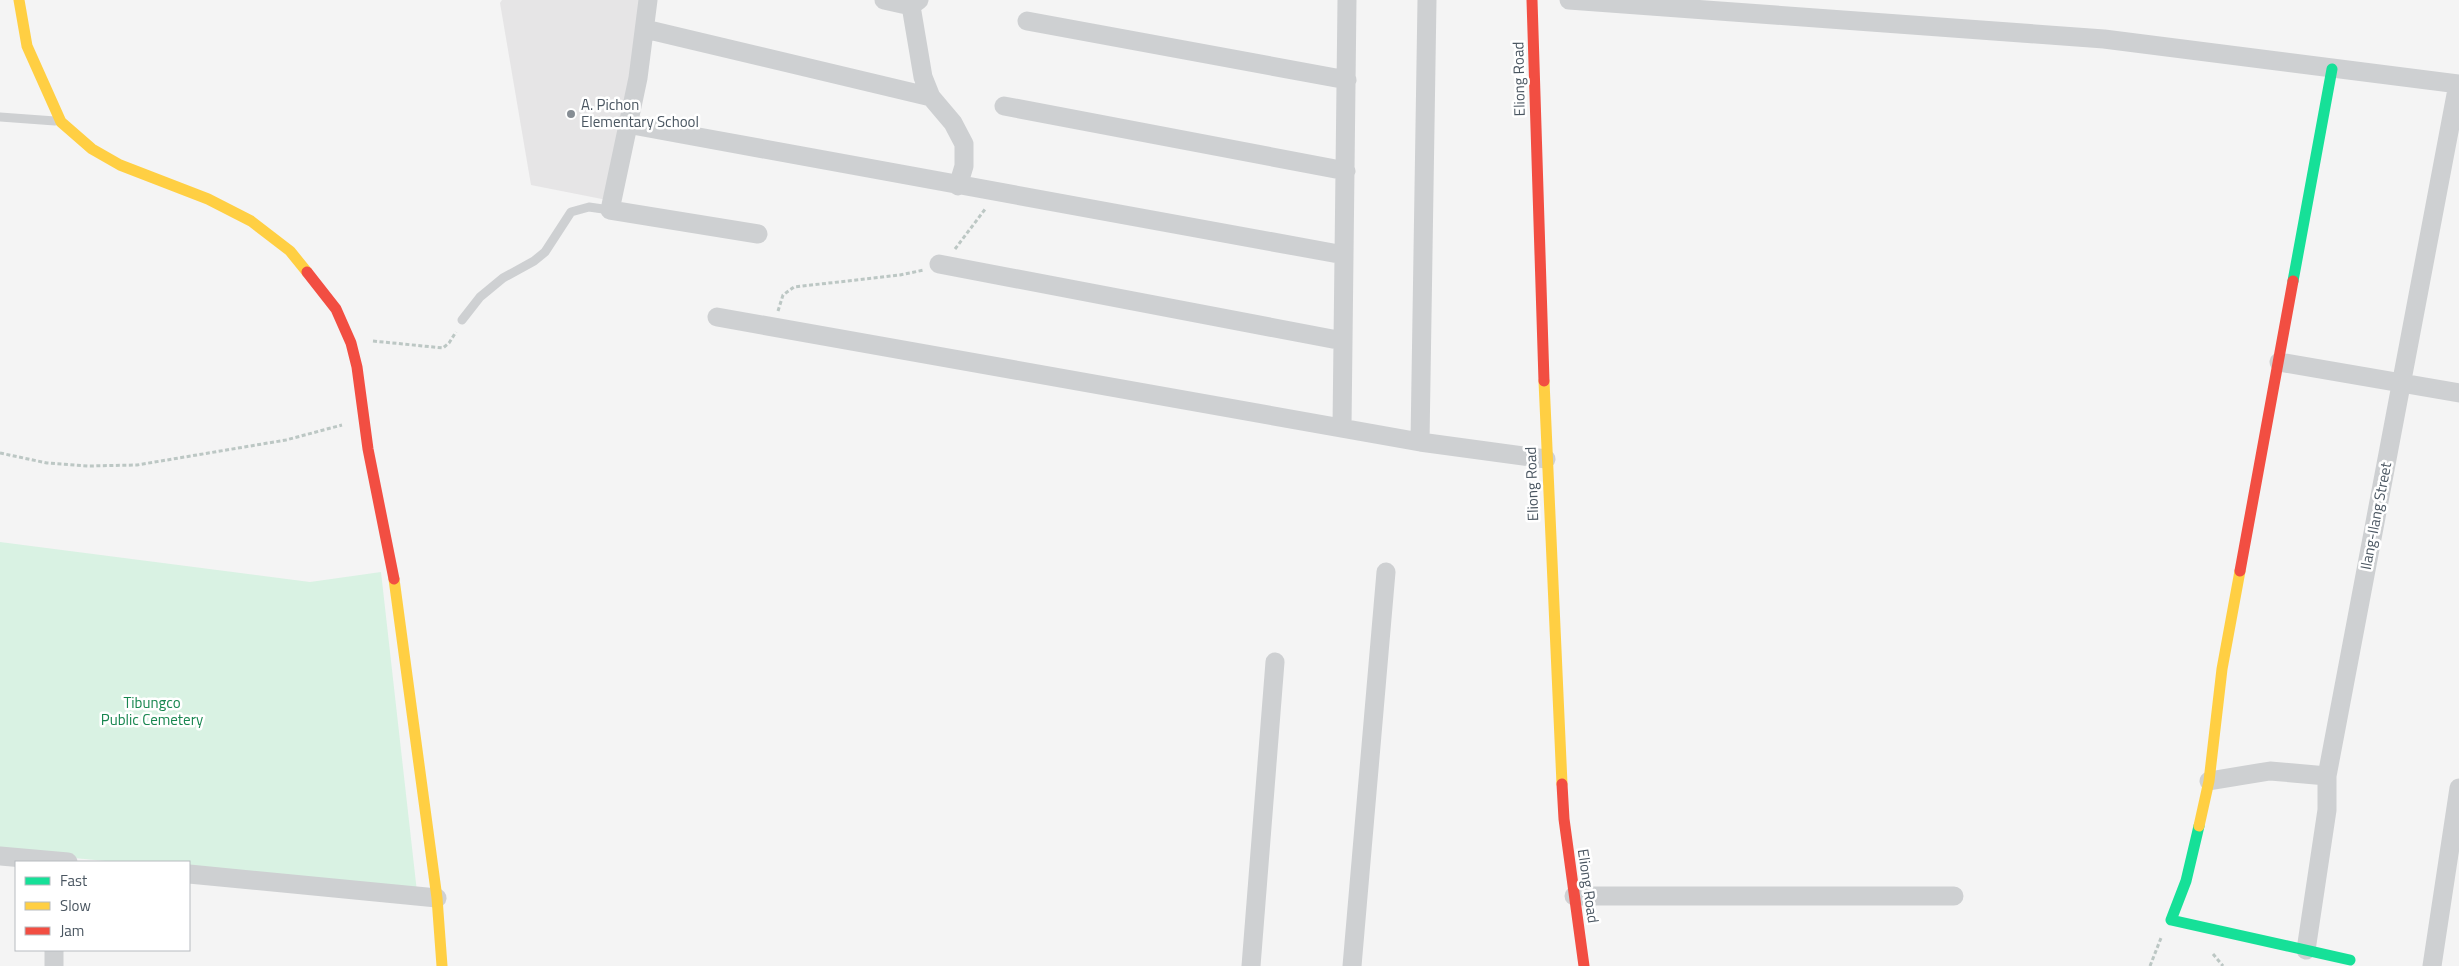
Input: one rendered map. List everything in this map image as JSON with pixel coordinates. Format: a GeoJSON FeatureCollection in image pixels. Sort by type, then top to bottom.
{"type":"FeatureCollection","features":[{"type":"Feature","properties":{"kind":"street"},"geometry":{"type":"LineString","coordinates":[[19,0],[28,46],[40,79],[61,122],[92,149],[120,165],[208,200],[251,221],[290,251],[336,309],[351,343],[357,367],[363,419],[396,590],[437,898],[442,966]]}},
{"type":"Feature","properties":{"kind":"street"},"geometry":{"type":"LineString","coordinates":[[648,0],[638,78],[610,210],[758,234]]}},
{"type":"Feature","properties":{"kind":"street"},"geometry":{"type":"LineString","coordinates":[[884,0],[915,3],[923,77],[931,97],[953,123],[964,144],[964,166],[958,186]]}},
{"type":"Feature","properties":{"kind":"street"},"geometry":{"type":"LineString","coordinates":[[1342,427],[1347,0]]}},
{"type":"Feature","properties":{"kind":"street"},"geometry":{"type":"LineString","coordinates":[[1420,442],[1427,0]]}},
{"type":"Feature","properties":{"kind":"street","name":"Eliong Road"},"geometry":{"type":"LineString","coordinates":[[1532,0],[1546,459],[1562,791],[1584,966]]}},
{"type":"Feature","properties":{"kind":"street"},"geometry":{"type":"LineString","coordinates":[[1569,0],[2104,39],[2458,84]]}},
{"type":"Feature","properties":{"kind":"street"},"geometry":{"type":"LineString","coordinates":[[1027,21],[1347,80]]}},
{"type":"Feature","properties":{"kind":"street"},"geometry":{"type":"LineString","coordinates":[[645,29],[931,97]]}},
{"type":"Feature","properties":{"kind":"street"},"geometry":{"type":"LineString","coordinates":[[2332,69],[2222,669],[2209,781],[2186,881],[2170,920],[2350,960]]}},
{"type":"Feature","properties":{"kind":"street","name":"Ilang-Ilang Street"},"geometry":{"type":"LineString","coordinates":[[2306,950],[2327,810],[2327,776],[2458,84]]}},
{"type":"Feature","properties":{"kind":"street"},"geometry":{"type":"LineString","coordinates":[[1004,106],[1346,171]]}},
{"type":"Feature","properties":{"kind":"street"},"geometry":{"type":"LineString","coordinates":[[627,124],[1344,256]]}},
{"type":"Feature","properties":{"kind":"street"},"geometry":{"type":"LineString","coordinates":[[939,264],[1343,341]]}},
{"type":"Feature","properties":{"kind":"street"},"geometry":{"type":"LineString","coordinates":[[717,317],[1420,442],[1516,457],[1546,459]]}},
{"type":"Feature","properties":{"kind":"street"},"geometry":{"type":"LineString","coordinates":[[2279,362],[2459,393]]}},
{"type":"Feature","properties":{"kind":"street"},"geometry":{"type":"LineString","coordinates":[[1352,966],[1386,572]]}},
{"type":"Feature","properties":{"kind":"street"},"geometry":{"type":"LineString","coordinates":[[1251,966],[1275,662]]}},
{"type":"Feature","properties":{"kind":"street"},"geometry":{"type":"LineString","coordinates":[[2209,781],[2270,772],[2327,776]]}},
{"type":"Feature","properties":{"kind":"street"},"geometry":{"type":"LineString","coordinates":[[2432,966],[2459,788]]}},
{"type":"Feature","properties":{"kind":"street"},"geometry":{"type":"LineString","coordinates":[[0,856],[48,861]]}},
{"type":"Feature","properties":{"kind":"street"},"geometry":{"type":"LineString","coordinates":[[190,874],[437,898]]}},
{"type":"Feature","properties":{"kind":"street"},"geometry":{"type":"LineString","coordinates":[[1574,896],[1954,896]]}},
{"type":"Feature","properties":{"kind":"street"},"geometry":{"type":"LineString","coordinates":[[54,951],[54,966]]}},
{"type":"Feature","properties":{"kind":"lane"},"geometry":{"type":"LineString","coordinates":[[0,117],[61,122]]}},
{"type":"Feature","properties":{"kind":"lane"},"geometry":{"type":"LineString","coordinates":[[462,320],[480,297],[502,278],[534,261],[545,252],[571,212],[589,207],[610,210]]}},
{"type":"Feature","properties":{"kind":"path"},"geometry":{"type":"LineString","coordinates":[[775,327],[783,295],[794,287],[900,275],[939,264],[968,234],[995,192]]}},
{"type":"Feature","properties":{"kind":"path"},"geometry":{"type":"LineString","coordinates":[[351,343],[384,342],[443,348],[449,343],[462,320]]}},
{"type":"Feature","properties":{"kind":"path"},"geometry":{"type":"LineString","coordinates":[[0,453],[47,462],[88,466],[137,465],[286,440],[363,419]]}},
{"type":"Feature","properties":{"kind":"path"},"geometry":{"type":"LineString","coordinates":[[2150,966],[2170,920]]}},
{"type":"Feature","properties":{"kind":"shaded area","name":"A. Pichon Elementary School"},"geometry":{"type":"Polygon","coordinates":[[[502,0],[642,0],[607,200],[531,185],[500,3],[502,0]]]}},
{"type":"Feature","properties":{"kind":"green space","name":"Tibungco Public Cemetery"},"geometry":{"type":"Polygon","coordinates":[[[0,542],[310,582],[381,572],[417,892],[190,870],[190,861],[105,861],[0,851],[0,542]]]}},
{"type":"Feature","properties":{"kind":"traffic: fast"},"geometry":{"type":"LineString","coordinates":[[2293,281],[2332,69]]}},
{"type":"Feature","properties":{"kind":"traffic: fast"},"geometry":{"type":"LineString","coordinates":[[2199,826],[2186,881],[2171,920],[2350,960]]}},
{"type":"Feature","properties":{"kind":"traffic: slow"},"geometry":{"type":"LineString","coordinates":[[19,0],[27,46],[61,122],[92,149],[120,165],[208,199],[251,221],[290,251],[307,272]]}},
{"type":"Feature","properties":{"kind":"traffic: slow"},"geometry":{"type":"LineString","coordinates":[[1544,381],[1562,784]]}},
{"type":"Feature","properties":{"kind":"traffic: slow"},"geometry":{"type":"LineString","coordinates":[[2199,826],[2209,781],[2222,669],[2240,571]]}},
{"type":"Feature","properties":{"kind":"traffic: slow"},"geometry":{"type":"LineString","coordinates":[[394,579],[437,898],[442,966]]}},
{"type":"Feature","properties":{"kind":"traffic: jam"},"geometry":{"type":"LineString","coordinates":[[1532,0],[1544,381]]}},
{"type":"Feature","properties":{"kind":"traffic: jam"},"geometry":{"type":"LineString","coordinates":[[307,272],[336,309],[351,343],[357,367],[368,449],[394,579]]}},
{"type":"Feature","properties":{"kind":"traffic: jam"},"geometry":{"type":"LineString","coordinates":[[2240,571],[2293,281]]}},
{"type":"Feature","properties":{"kind":"traffic: jam"},"geometry":{"type":"LineString","coordinates":[[1562,784],[1564,819],[1584,966]]}},
{"type":"Feature","properties":{"kind":"place","name":"A. Pichon Elementary School"},"geometry":{"type":"Point","coordinates":[571,114]}}]}
